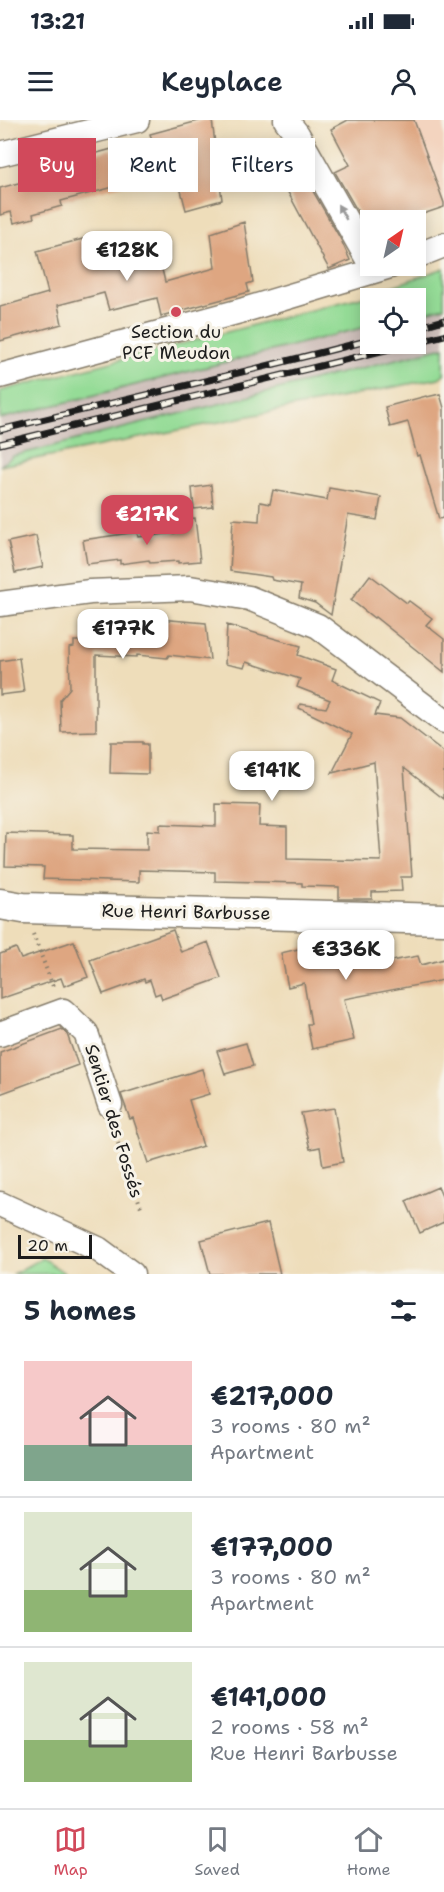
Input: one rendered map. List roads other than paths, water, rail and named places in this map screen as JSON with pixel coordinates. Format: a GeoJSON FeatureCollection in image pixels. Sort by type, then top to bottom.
{"type":"FeatureCollection","features":[{"type":"Feature","properties":{"kind":"street"},"geometry":{"type":"LineString","coordinates":[[0,154],[137,120]]}},
{"type":"Feature","properties":{"kind":"street"},"geometry":{"type":"LineString","coordinates":[[286,120],[297,134],[360,238]]}},
{"type":"Feature","properties":{"kind":"street"},"geometry":{"type":"LineString","coordinates":[[426,252],[444,245]]}},
{"type":"Feature","properties":{"kind":"street"},"geometry":{"type":"LineString","coordinates":[[0,376],[244,310],[360,272]]}},
{"type":"Feature","properties":{"kind":"street"},"geometry":{"type":"LineString","coordinates":[[0,604],[90,592],[190,588],[249,598],[318,626],[444,721]]}},
{"type":"Feature","properties":{"kind":"street","name":"Rue Henri Barbusse"},"geometry":{"type":"LineString","coordinates":[[12,906],[444,919]]}},
{"type":"Feature","properties":{"kind":"street","name":"Sentier des Fossés"},"geometry":{"type":"LineString","coordinates":[[0,1034],[63,1011],[86,1033],[110,1105]]}},
{"type":"Feature","properties":{"kind":"street"},"geometry":{"type":"LineString","coordinates":[[0,1204],[98,1249],[132,1274]]}},
{"type":"Feature","properties":{"kind":"railway"},"geometry":{"type":"LineString","coordinates":[[426,325],[444,320]]}},
{"type":"Feature","properties":{"kind":"railway"},"geometry":{"type":"LineString","coordinates":[[426,340],[444,335]]}},
{"type":"Feature","properties":{"kind":"railway"},"geometry":{"type":"LineString","coordinates":[[0,430],[360,343]]}},
{"type":"Feature","properties":{"kind":"railway"},"geometry":{"type":"LineString","coordinates":[[0,444],[369,354]]}},
{"type":"Feature","properties":{"kind":"place","name":"Section du PCF Meudon"},"geometry":{"type":"Point","coordinates":[176,312]}}]}
